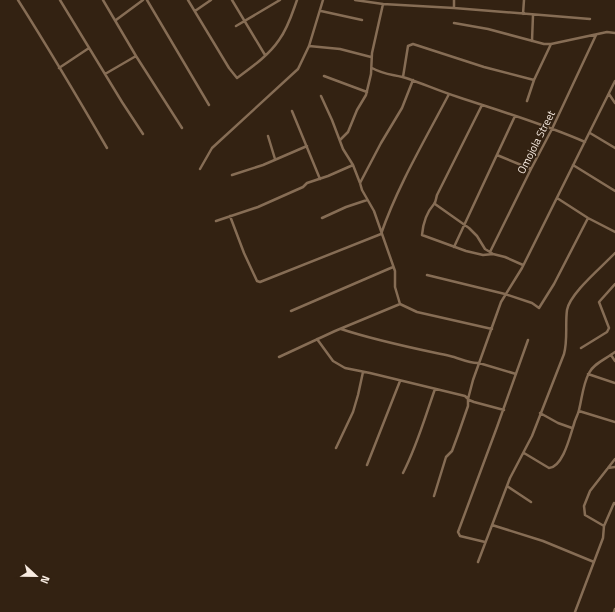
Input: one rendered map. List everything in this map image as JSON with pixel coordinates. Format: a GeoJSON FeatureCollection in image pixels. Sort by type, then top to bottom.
{"type":"FeatureCollection","features":[{"type":"Feature","properties":{"kind":"street"},"geometry":{"type":"LineString","coordinates":[[18,0],[42,37],[107,148]]}},
{"type":"Feature","properties":{"kind":"street"},"geometry":{"type":"LineString","coordinates":[[60,0],[143,134]]}},
{"type":"Feature","properties":{"kind":"street"},"geometry":{"type":"LineString","coordinates":[[103,0],[136,56],[182,128]]}},
{"type":"Feature","properties":{"kind":"street"},"geometry":{"type":"LineString","coordinates":[[116,20],[143,0]]}},
{"type":"Feature","properties":{"kind":"street"},"geometry":{"type":"LineString","coordinates":[[146,0],[209,105]]}},
{"type":"Feature","properties":{"kind":"street"},"geometry":{"type":"LineString","coordinates":[[188,0],[237,78],[276,45],[283,34],[297,0]]}},
{"type":"Feature","properties":{"kind":"street"},"geometry":{"type":"LineString","coordinates":[[195,11],[211,0]]}},
{"type":"Feature","properties":{"kind":"street"},"geometry":{"type":"LineString","coordinates":[[232,0],[264,55]]}},
{"type":"Feature","properties":{"kind":"street"},"geometry":{"type":"LineString","coordinates":[[236,26],[280,0]]}},
{"type":"Feature","properties":{"kind":"street"},"geometry":{"type":"LineString","coordinates":[[200,169],[212,148],[298,69],[309,46],[321,11],[323,0]]}},
{"type":"Feature","properties":{"kind":"street"},"geometry":{"type":"LineString","coordinates":[[354,0],[383,4],[590,19]]}},
{"type":"Feature","properties":{"kind":"street"},"geometry":{"type":"LineString","coordinates":[[454,0],[454,8]]}},
{"type":"Feature","properties":{"kind":"street"},"geometry":{"type":"LineString","coordinates":[[523,14],[524,0]]}},
{"type":"Feature","properties":{"kind":"street"},"geometry":{"type":"LineString","coordinates":[[340,140],[348,132],[367,92],[372,68],[371,57],[383,4]]}},
{"type":"Feature","properties":{"kind":"street"},"geometry":{"type":"LineString","coordinates":[[321,11],[362,20]]}},
{"type":"Feature","properties":{"kind":"street"},"geometry":{"type":"LineString","coordinates":[[532,41],[533,15]]}},
{"type":"Feature","properties":{"kind":"street"},"geometry":{"type":"LineString","coordinates":[[454,24],[488,29],[544,44],[551,44],[607,32],[615,33]]}},
{"type":"Feature","properties":{"kind":"street","name":"Omojola Street"},"geometry":{"type":"LineString","coordinates":[[490,252],[552,129],[596,35]]}},
{"type":"Feature","properties":{"kind":"street"},"geometry":{"type":"LineString","coordinates":[[403,77],[408,46],[413,44],[484,67],[534,80]]}},
{"type":"Feature","properties":{"kind":"street"},"geometry":{"type":"LineString","coordinates":[[527,101],[534,80],[551,44]]}},
{"type":"Feature","properties":{"kind":"street"},"geometry":{"type":"LineString","coordinates":[[309,46],[340,49],[371,57]]}},
{"type":"Feature","properties":{"kind":"street"},"geometry":{"type":"LineString","coordinates":[[59,68],[89,48]]}},
{"type":"Feature","properties":{"kind":"street"},"geometry":{"type":"LineString","coordinates":[[105,74],[136,56]]}},
{"type":"Feature","properties":{"kind":"street"},"geometry":{"type":"LineString","coordinates":[[372,68],[381,73],[413,80],[585,142]]}},
{"type":"Feature","properties":{"kind":"street"},"geometry":{"type":"LineString","coordinates":[[324,76],[367,92]]}},
{"type":"Feature","properties":{"kind":"street"},"geometry":{"type":"LineString","coordinates":[[360,182],[402,108],[413,80]]}},
{"type":"Feature","properties":{"kind":"street"},"geometry":{"type":"LineString","coordinates":[[434,496],[446,457],[452,451],[468,406],[468,399],[496,313],[505,294],[523,265],[590,133],[615,80]]}},
{"type":"Feature","properties":{"kind":"street"},"geometry":{"type":"LineString","coordinates":[[381,234],[387,215],[405,176],[449,94]]}},
{"type":"Feature","properties":{"kind":"street"},"geometry":{"type":"LineString","coordinates":[[609,94],[615,103]]}},
{"type":"Feature","properties":{"kind":"street"},"geometry":{"type":"LineString","coordinates":[[321,96],[345,153],[353,165],[367,200],[374,211],[393,267],[395,287],[400,304],[417,312],[492,329]]}},
{"type":"Feature","properties":{"kind":"street"},"geometry":{"type":"LineString","coordinates":[[482,105],[437,195],[435,204],[432,206],[427,216],[422,235],[483,255],[493,254]]}},
{"type":"Feature","properties":{"kind":"street"},"geometry":{"type":"LineString","coordinates":[[292,111],[320,179]]}},
{"type":"Feature","properties":{"kind":"street"},"geometry":{"type":"LineString","coordinates":[[454,246],[515,116]]}},
{"type":"Feature","properties":{"kind":"street"},"geometry":{"type":"LineString","coordinates":[[590,133],[615,148]]}},
{"type":"Feature","properties":{"kind":"street"},"geometry":{"type":"LineString","coordinates":[[268,136],[270,147],[275,159]]}},
{"type":"Feature","properties":{"kind":"street"},"geometry":{"type":"LineString","coordinates":[[232,175],[264,165],[307,146]]}},
{"type":"Feature","properties":{"kind":"street"},"geometry":{"type":"LineString","coordinates":[[497,155],[531,169]]}},
{"type":"Feature","properties":{"kind":"street"},"geometry":{"type":"LineString","coordinates":[[216,221],[258,207],[353,165]]}},
{"type":"Feature","properties":{"kind":"street"},"geometry":{"type":"LineString","coordinates":[[573,165],[615,192]]}},
{"type":"Feature","properties":{"kind":"street"},"geometry":{"type":"LineString","coordinates":[[557,198],[588,218],[615,232]]}},
{"type":"Feature","properties":{"kind":"street"},"geometry":{"type":"LineString","coordinates":[[322,218],[346,207],[367,200]]}},
{"type":"Feature","properties":{"kind":"street"},"geometry":{"type":"LineString","coordinates":[[435,204],[464,224],[477,236],[485,249],[493,254],[505,257],[523,265]]}},
{"type":"Feature","properties":{"kind":"street"},"geometry":{"type":"LineString","coordinates":[[230,216],[244,254],[257,281],[260,282],[381,234]]}},
{"type":"Feature","properties":{"kind":"street"},"geometry":{"type":"LineString","coordinates":[[427,275],[505,294],[540,308],[588,218]]}},
{"type":"Feature","properties":{"kind":"street"},"geometry":{"type":"LineString","coordinates":[[478,562],[510,478],[524,453],[564,354],[567,311],[571,300],[615,253]]}},
{"type":"Feature","properties":{"kind":"street"},"geometry":{"type":"LineString","coordinates":[[292,311],[393,267]]}},
{"type":"Feature","properties":{"kind":"street"},"geometry":{"type":"LineString","coordinates":[[581,348],[607,332],[609,328],[599,302],[615,284]]}},
{"type":"Feature","properties":{"kind":"street"},"geometry":{"type":"LineString","coordinates":[[279,357],[317,339],[342,330],[400,304]]}},
{"type":"Feature","properties":{"kind":"street"},"geometry":{"type":"LineString","coordinates":[[342,330],[397,345],[479,363],[516,374]]}},
{"type":"Feature","properties":{"kind":"street"},"geometry":{"type":"LineString","coordinates":[[317,339],[339,365],[345,368],[465,396],[474,402],[504,410]]}},
{"type":"Feature","properties":{"kind":"street"},"geometry":{"type":"LineString","coordinates":[[485,542],[460,536],[458,532],[504,410],[528,340]]}},
{"type":"Feature","properties":{"kind":"street"},"geometry":{"type":"LineString","coordinates":[[524,453],[549,468],[553,468],[558,463],[563,454],[579,411],[588,374],[596,364],[615,352]]}},
{"type":"Feature","properties":{"kind":"street"},"geometry":{"type":"LineString","coordinates":[[611,355],[615,361]]}},
{"type":"Feature","properties":{"kind":"street"},"geometry":{"type":"LineString","coordinates":[[336,448],[353,412],[363,372]]}},
{"type":"Feature","properties":{"kind":"street"},"geometry":{"type":"LineString","coordinates":[[588,374],[615,383]]}},
{"type":"Feature","properties":{"kind":"street"},"geometry":{"type":"LineString","coordinates":[[367,465],[400,381]]}},
{"type":"Feature","properties":{"kind":"street"},"geometry":{"type":"LineString","coordinates":[[403,473],[413,453],[435,389]]}},
{"type":"Feature","properties":{"kind":"street"},"geometry":{"type":"LineString","coordinates":[[579,411],[615,422]]}},
{"type":"Feature","properties":{"kind":"street"},"geometry":{"type":"LineString","coordinates":[[540,414],[572,428]]}},
{"type":"Feature","properties":{"kind":"street"},"geometry":{"type":"LineString","coordinates":[[604,526],[585,515],[584,506],[590,491],[615,459]]}},
{"type":"Feature","properties":{"kind":"street"},"geometry":{"type":"LineString","coordinates":[[608,468],[615,467]]}},
{"type":"Feature","properties":{"kind":"street"},"geometry":{"type":"LineString","coordinates":[[508,486],[531,502]]}},
{"type":"Feature","properties":{"kind":"street"},"geometry":{"type":"LineString","coordinates":[[575,612],[603,538],[604,526],[614,503],[615,504]]}},
{"type":"Feature","properties":{"kind":"street"},"geometry":{"type":"LineString","coordinates":[[492,525],[544,542],[594,562]]}}]}
